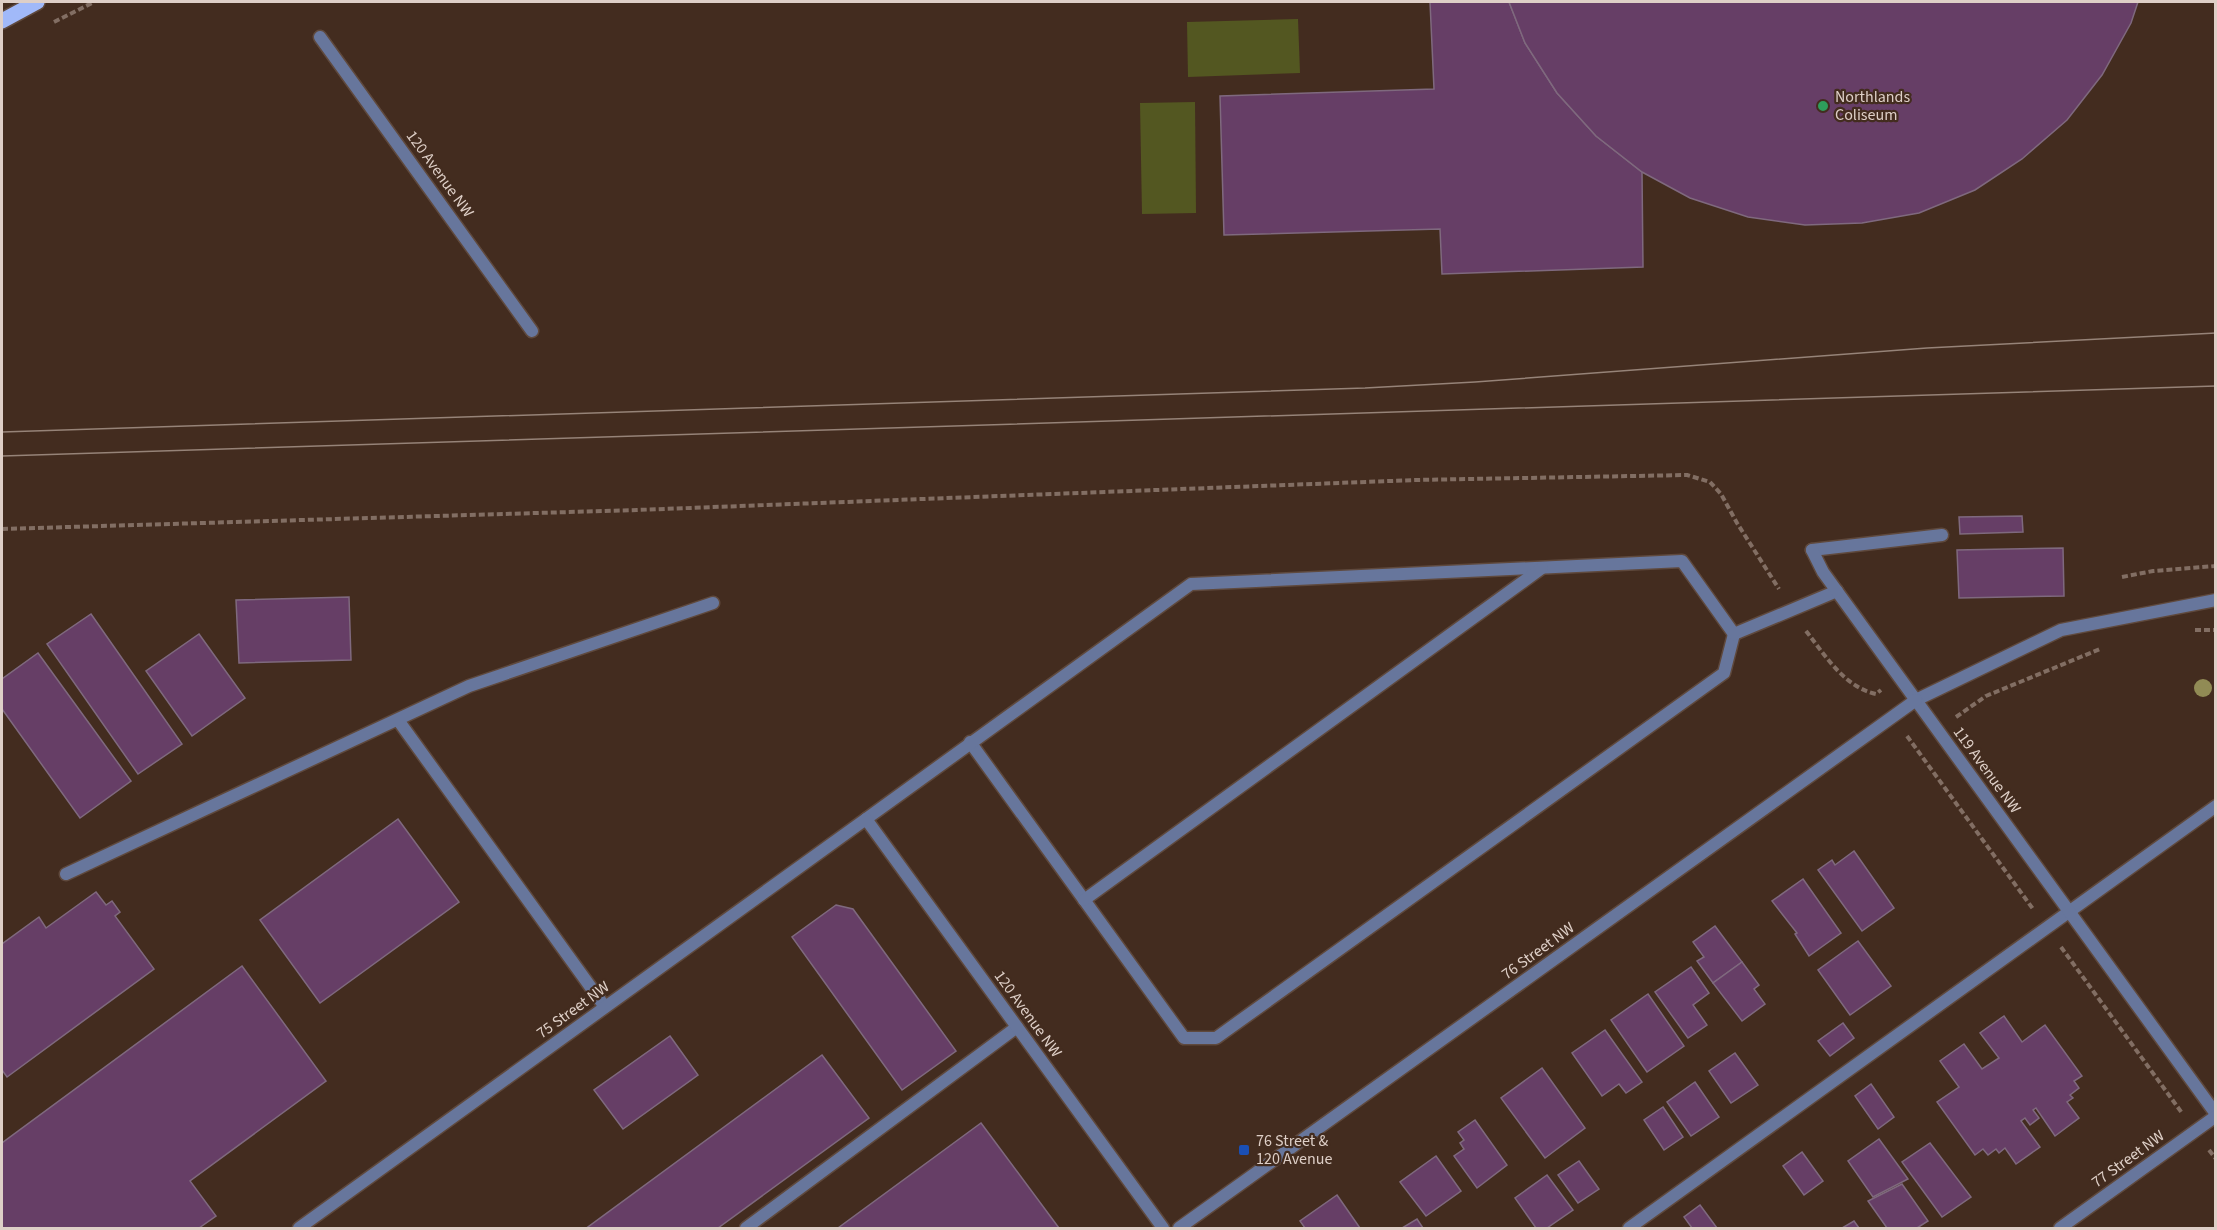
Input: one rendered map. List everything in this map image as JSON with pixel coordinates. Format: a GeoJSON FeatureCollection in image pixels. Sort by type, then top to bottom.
{"type":"FeatureCollection","features":[{"type":"Feature","properties":{"kind":"main road"},"geometry":{"type":"LineString","coordinates":[[2,21],[37,2]]}},
{"type":"Feature","properties":{"kind":"street","name":"120 Avenue NW"},"geometry":{"type":"LineString","coordinates":[[320,37],[532,331]]}},
{"type":"Feature","properties":{"kind":"street","name":"119 Avenue NW"},"geometry":{"type":"LineString","coordinates":[[1941,535],[1812,550],[1823,572],[2216,1115]]}},
{"type":"Feature","properties":{"kind":"street","name":"75 Street NW"},"geometry":{"type":"LineString","coordinates":[[299,1228],[1191,584],[1682,561],[1734,634]]}},
{"type":"Feature","properties":{"kind":"street"},"geometry":{"type":"LineString","coordinates":[[1084,900],[1543,567]]}},
{"type":"Feature","properties":{"kind":"street"},"geometry":{"type":"LineString","coordinates":[[970,742],[1184,1038],[1216,1038],[1724,673],[1734,634],[1837,591]]}},
{"type":"Feature","properties":{"kind":"street","name":"76 Street NW"},"geometry":{"type":"LineString","coordinates":[[1179,1228],[1916,700],[2061,630],[2216,600]]}},
{"type":"Feature","properties":{"kind":"street"},"geometry":{"type":"LineString","coordinates":[[66,874],[469,686],[712,603]]}},
{"type":"Feature","properties":{"kind":"street"},"geometry":{"type":"LineString","coordinates":[[398,720],[605,1007]]}},
{"type":"Feature","properties":{"kind":"street"},"geometry":{"type":"LineString","coordinates":[[1629,1228],[2216,806]]}},
{"type":"Feature","properties":{"kind":"street","name":"120 Avenue NW"},"geometry":{"type":"LineString","coordinates":[[866,819],[1162,1228]]}},
{"type":"Feature","properties":{"kind":"street"},"geometry":{"type":"LineString","coordinates":[[746,1228],[1017,1027]]}},
{"type":"Feature","properties":{"kind":"street","name":"77 Street NW"},"geometry":{"type":"LineString","coordinates":[[2060,1228],[2216,1115]]}},
{"type":"Feature","properties":{"kind":"path"},"geometry":{"type":"LineString","coordinates":[[2,529],[625,511],[1416,480],[1687,475],[1710,482],[1721,494],[1737,524],[1804,628],[1842,676],[1876,694],[1898,676]]}},
{"type":"Feature","properties":{"kind":"path"},"geometry":{"type":"LineString","coordinates":[[2122,577],[2152,571],[2216,566]]}},
{"type":"Feature","properties":{"kind":"path"},"geometry":{"type":"LineString","coordinates":[[2188,631],[2216,630]]}},
{"type":"Feature","properties":{"kind":"path"},"geometry":{"type":"LineString","coordinates":[[1954,719],[1986,696],[2104,647]]}},
{"type":"Feature","properties":{"kind":"green space"},"geometry":{"type":"Polygon","coordinates":[[[1298,19],[1300,73],[1188,77],[1187,22],[1298,19]]]}},
{"type":"Feature","properties":{"kind":"green space"},"geometry":{"type":"Polygon","coordinates":[[[1195,102],[1196,213],[1142,214],[1140,103],[1195,102]]]}},
{"type":"Feature","properties":{"kind":"building"},"geometry":{"type":"Polygon","coordinates":[[[1430,2],[1509,2],[1525,43],[1557,93],[1596,136],[1642,172],[1643,267],[1442,274],[1440,229],[1224,235],[1220,96],[1434,89],[1430,2]]]}},
{"type":"Feature","properties":{"kind":"building","name":"Northlands Coliseum"},"geometry":{"type":"Polygon","coordinates":[[[1509,2],[2138,2],[2131,23],[2102,75],[2067,120],[2022,159],[1975,190],[1919,213],[1862,223],[1805,225],[1748,217],[1690,198],[1642,172],[1596,136],[1557,93],[1525,43],[1509,2]]]}},
{"type":"Feature","properties":{"kind":"building"},"geometry":{"type":"Polygon","coordinates":[[[2022,516],[2023,532],[1960,534],[1959,517],[2022,516]]]}},
{"type":"Feature","properties":{"kind":"building"},"geometry":{"type":"Polygon","coordinates":[[[2063,548],[2064,596],[1959,598],[1957,550],[2063,548]]]}},
{"type":"Feature","properties":{"kind":"building"},"geometry":{"type":"Polygon","coordinates":[[[349,597],[351,660],[239,663],[236,600],[349,597]]]}},
{"type":"Feature","properties":{"kind":"building"},"geometry":{"type":"Polygon","coordinates":[[[91,614],[182,744],[138,774],[47,644],[91,614]]]}},
{"type":"Feature","properties":{"kind":"building"},"geometry":{"type":"Polygon","coordinates":[[[199,634],[245,698],[192,736],[146,671],[199,634]]]}},
{"type":"Feature","properties":{"kind":"building"},"geometry":{"type":"Polygon","coordinates":[[[38,653],[131,781],[80,818],[2,709],[2,679],[38,653]]]}},
{"type":"Feature","properties":{"kind":"building"},"geometry":{"type":"Polygon","coordinates":[[[398,819],[459,902],[320,1003],[260,920],[398,819]]]}},
{"type":"Feature","properties":{"kind":"building"},"geometry":{"type":"Polygon","coordinates":[[[1854,851],[1894,908],[1862,931],[1818,870],[1832,860],[1835,865],[1854,851]]]}},
{"type":"Feature","properties":{"kind":"building"},"geometry":{"type":"Polygon","coordinates":[[[1803,879],[1841,933],[1809,956],[1795,934],[1797,933],[1772,901],[1803,879]]]}},
{"type":"Feature","properties":{"kind":"building"},"geometry":{"type":"Polygon","coordinates":[[[96,892],[106,905],[112,901],[120,912],[115,916],[154,969],[7,1077],[2,1070],[2,944],[39,917],[46,928],[96,892]]]}},
{"type":"Feature","properties":{"kind":"building"},"geometry":{"type":"Polygon","coordinates":[[[836,905],[853,909],[956,1051],[902,1090],[792,937],[836,905]]]}},
{"type":"Feature","properties":{"kind":"building"},"geometry":{"type":"Polygon","coordinates":[[[1715,926],[1742,962],[1713,983],[1697,961],[1704,957],[1693,942],[1715,926]]]}},
{"type":"Feature","properties":{"kind":"building"},"geometry":{"type":"Polygon","coordinates":[[[1858,941],[1891,986],[1850,1015],[1818,970],[1858,941]]]}},
{"type":"Feature","properties":{"kind":"building"},"geometry":{"type":"Polygon","coordinates":[[[1742,962],[1759,985],[1754,989],[1765,1004],[1742,1021],[1713,983],[1742,962]]]}},
{"type":"Feature","properties":{"kind":"building"},"geometry":{"type":"Polygon","coordinates":[[[242,966],[326,1081],[190,1181],[216,1216],[199,1228],[2,1228],[2,1143],[242,966]]]}},
{"type":"Feature","properties":{"kind":"building"},"geometry":{"type":"Polygon","coordinates":[[[1691,967],[1709,993],[1693,1005],[1707,1025],[1688,1038],[1655,992],[1691,967]]]}},
{"type":"Feature","properties":{"kind":"building"},"geometry":{"type":"Polygon","coordinates":[[[1648,994],[1684,1046],[1647,1072],[1611,1020],[1648,994]]]}},
{"type":"Feature","properties":{"kind":"building"},"geometry":{"type":"Polygon","coordinates":[[[2004,1016],[2022,1042],[2045,1025],[2082,1076],[2074,1081],[2079,1088],[2070,1095],[2073,1098],[2067,1102],[2079,1118],[2055,1136],[2036,1108],[2033,1110],[2039,1118],[2030,1125],[2025,1118],[2021,1121],[2040,1147],[2016,1164],[2005,1148],[1999,1153],[1996,1149],[1988,1155],[1983,1149],[1975,1155],[1937,1102],[1959,1087],[1940,1061],[1964,1044],[1982,1069],[1999,1058],[1980,1033],[2004,1016]]]}},
{"type":"Feature","properties":{"kind":"building"},"geometry":{"type":"Polygon","coordinates":[[[1843,1023],[1854,1038],[1830,1056],[1818,1041],[1843,1023]]]}},
{"type":"Feature","properties":{"kind":"building"},"geometry":{"type":"Polygon","coordinates":[[[1605,1030],[1642,1082],[1626,1093],[1619,1084],[1602,1096],[1572,1053],[1605,1030]]]}},
{"type":"Feature","properties":{"kind":"building"},"geometry":{"type":"Polygon","coordinates":[[[670,1036],[698,1075],[623,1129],[594,1090],[670,1036]]]}},
{"type":"Feature","properties":{"kind":"building"},"geometry":{"type":"Polygon","coordinates":[[[1735,1053],[1758,1085],[1731,1103],[1709,1071],[1735,1053]]]}},
{"type":"Feature","properties":{"kind":"building"},"geometry":{"type":"Polygon","coordinates":[[[822,1055],[869,1118],[718,1228],[588,1227],[822,1055]]]}},
{"type":"Feature","properties":{"kind":"building"},"geometry":{"type":"Polygon","coordinates":[[[1542,1068],[1585,1128],[1545,1158],[1501,1098],[1542,1068]]]}},
{"type":"Feature","properties":{"kind":"building"},"geometry":{"type":"Polygon","coordinates":[[[1695,1082],[1719,1117],[1691,1136],[1667,1102],[1695,1082]]]}},
{"type":"Feature","properties":{"kind":"building"},"geometry":{"type":"Polygon","coordinates":[[[1871,1084],[1894,1117],[1878,1129],[1855,1096],[1871,1084]]]}},
{"type":"Feature","properties":{"kind":"building"},"geometry":{"type":"Polygon","coordinates":[[[1663,1107],[1683,1137],[1664,1150],[1644,1120],[1663,1107]]]}},
{"type":"Feature","properties":{"kind":"building"},"geometry":{"type":"Polygon","coordinates":[[[1475,1120],[1507,1165],[1477,1188],[1454,1156],[1464,1149],[1460,1143],[1464,1140],[1458,1132],[1475,1120]]]}},
{"type":"Feature","properties":{"kind":"building"},"geometry":{"type":"Polygon","coordinates":[[[981,1123],[1059,1228],[838,1228],[981,1123]]]}},
{"type":"Feature","properties":{"kind":"building"},"geometry":{"type":"Polygon","coordinates":[[[1879,1139],[1908,1179],[1873,1197],[1848,1161],[1879,1139]]]}},
{"type":"Feature","properties":{"kind":"building"},"geometry":{"type":"Polygon","coordinates":[[[1930,1143],[1971,1197],[1942,1217],[1902,1162],[1930,1143]]]}},
{"type":"Feature","properties":{"kind":"building"},"geometry":{"type":"Polygon","coordinates":[[[1802,1152],[1823,1181],[1804,1195],[1783,1166],[1802,1152]]]}},
{"type":"Feature","properties":{"kind":"building"},"geometry":{"type":"Polygon","coordinates":[[[1436,1156],[1461,1191],[1426,1216],[1400,1182],[1436,1156]]]}},
{"type":"Feature","properties":{"kind":"building"},"geometry":{"type":"Polygon","coordinates":[[[1579,1161],[1599,1189],[1578,1203],[1558,1175],[1579,1161]]]}},
{"type":"Feature","properties":{"kind":"building"},"geometry":{"type":"Polygon","coordinates":[[[1547,1175],[1573,1210],[1547,1228],[1536,1228],[1515,1198],[1547,1175]]]}},
{"type":"Feature","properties":{"kind":"building"},"geometry":{"type":"Polygon","coordinates":[[[1902,1184],[1928,1221],[1917,1228],[1887,1228],[1868,1201],[1902,1184]]]}},
{"type":"Feature","properties":{"kind":"building"},"geometry":{"type":"Polygon","coordinates":[[[1337,1195],[1360,1228],[1305,1228],[1300,1221],[1337,1195]]]}},
{"type":"Feature","properties":{"kind":"building"},"geometry":{"type":"Polygon","coordinates":[[[1700,1205],[1717,1228],[1692,1228],[1684,1217],[1700,1205]]]}},
{"type":"Feature","properties":{"kind":"building"},"geometry":{"type":"Polygon","coordinates":[[[1417,1219],[1423,1228],[1402,1228],[1417,1219]]]}},
{"type":"Feature","properties":{"kind":"building"},"geometry":{"type":"Polygon","coordinates":[[[1854,1221],[1859,1228],[1842,1228],[1854,1221]]]}},
{"type":"Feature","properties":{"kind":"tram line"},"geometry":{"type":"LineString","coordinates":[[2,432],[1365,388],[1475,382],[1927,348],[2216,333]]}},
{"type":"Feature","properties":{"kind":"tram line"},"geometry":{"type":"LineString","coordinates":[[2,456],[2216,386]]}},
{"type":"Feature","properties":{"kind":"place","name":"Northlands Coliseum"},"geometry":{"type":"Point","coordinates":[1823,106]}},
{"type":"Feature","properties":{"kind":"place","name":"76 Street & 120 Avenue"},"geometry":{"type":"Point","coordinates":[1244,1150]}}]}
